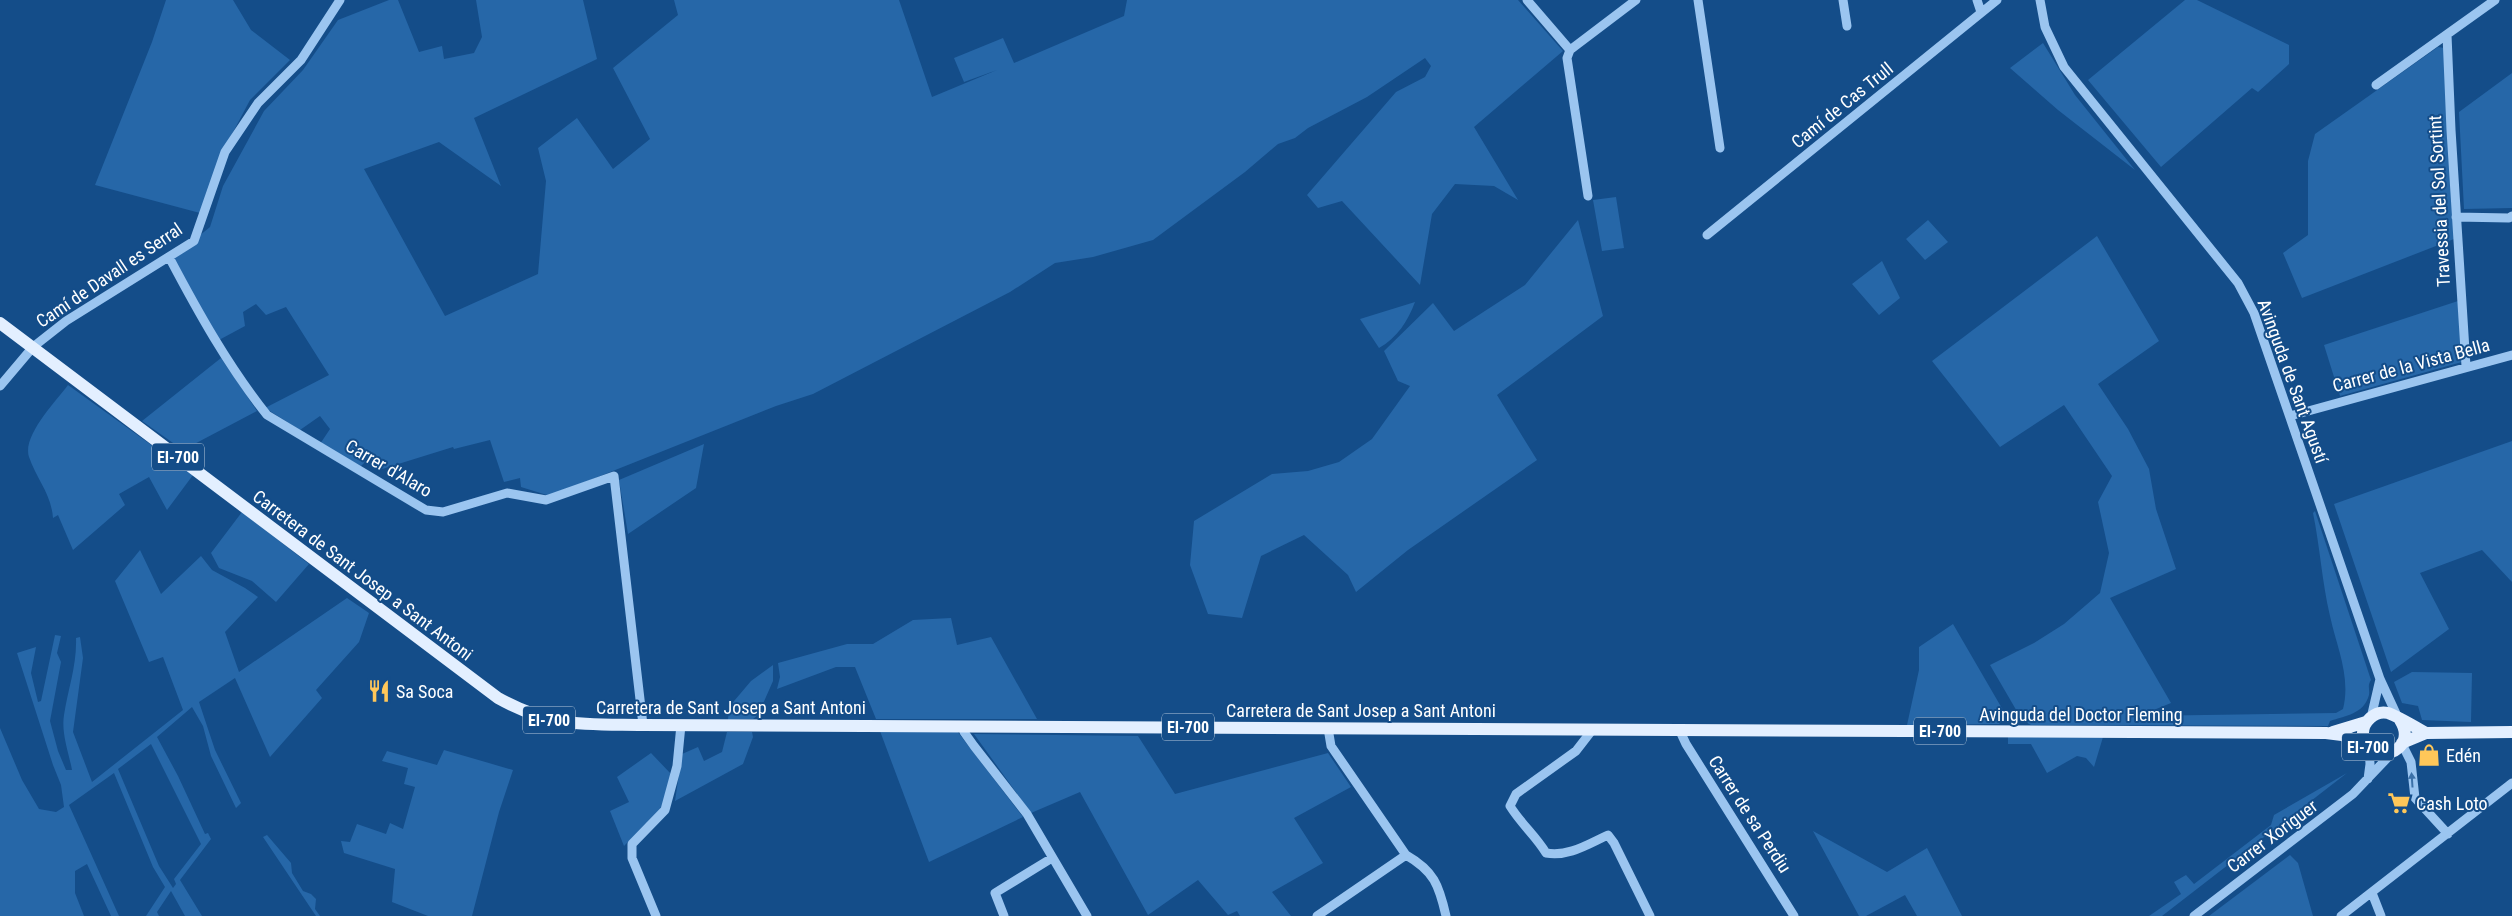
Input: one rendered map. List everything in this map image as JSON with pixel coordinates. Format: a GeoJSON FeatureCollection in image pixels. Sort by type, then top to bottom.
{"type":"FeatureCollection","features":[{"type":"Feature","properties":{"kind":"main road","name":"Carretera de Sant Josep a Sant Antoni"},"geometry":{"type":"LineString","coordinates":[[0,323],[498,698],[532,715],[554,721],[577,724],[643,725],[1593,729]]}},
{"type":"Feature","properties":{"kind":"main road","name":"EI-700"},"geometry":{"type":"LineString","coordinates":[[2426,733],[2387,713],[2368,720],[2363,734],[2368,746],[2377,753],[2398,747],[2426,733],[2512,732]]}},
{"type":"Feature","properties":{"kind":"main road","name":"EI-700"},"geometry":{"type":"LineString","coordinates":[[2398,747],[2404,731],[2399,719]]}},
{"type":"Feature","properties":{"kind":"main road","name":"Avinguda del Doctor Fleming"},"geometry":{"type":"LineString","coordinates":[[2330,733],[2368,720]]}},
{"type":"Feature","properties":{"kind":"main road","name":"Avinguda del Doctor Fleming"},"geometry":{"type":"LineString","coordinates":[[1593,729],[2330,733],[2368,746]]}},
{"type":"Feature","properties":{"kind":"street","name":"Camí de Davall es Serral"},"geometry":{"type":"LineString","coordinates":[[0,386],[33,347],[66,321],[194,241],[225,152],[258,103],[301,60],[340,0]]}},
{"type":"Feature","properties":{"kind":"street"},"geometry":{"type":"LineString","coordinates":[[1527,0],[1570,50]]}},
{"type":"Feature","properties":{"kind":"street"},"geometry":{"type":"LineString","coordinates":[[1588,196],[1567,58],[1570,50],[1636,0]]}},
{"type":"Feature","properties":{"kind":"street"},"geometry":{"type":"LineString","coordinates":[[1698,0],[1720,148]]}},
{"type":"Feature","properties":{"kind":"street"},"geometry":{"type":"LineString","coordinates":[[1843,0],[1847,26]]}},
{"type":"Feature","properties":{"kind":"street"},"geometry":{"type":"LineString","coordinates":[[1977,0],[1981,12]]}},
{"type":"Feature","properties":{"kind":"street","name":"Camí de Cas Trull"},"geometry":{"type":"LineString","coordinates":[[1708,235],[1997,0]]}},
{"type":"Feature","properties":{"kind":"street","name":"Avinguda de Sant Agustí"},"geometry":{"type":"LineString","coordinates":[[2040,0],[2045,27],[2064,67],[2238,283],[2254,313],[2380,679],[2399,719]]}},
{"type":"Feature","properties":{"kind":"street"},"geometry":{"type":"LineString","coordinates":[[2376,85],[2495,0]]}},
{"type":"Feature","properties":{"kind":"street","name":"Travessia del Sol Sortint"},"geometry":{"type":"LineString","coordinates":[[2447,35],[2466,366]]}},
{"type":"Feature","properties":{"kind":"street"},"geometry":{"type":"LineString","coordinates":[[2456,217],[2509,218],[2512,216]]}},
{"type":"Feature","properties":{"kind":"street","name":"Carrer d'Alaro"},"geometry":{"type":"LineString","coordinates":[[169,257],[202,320],[267,415],[426,510],[443,512],[507,493],[546,500],[614,476],[643,725]]}},
{"type":"Feature","properties":{"kind":"street","name":"Carrer de la Vista Bella"},"geometry":{"type":"LineString","coordinates":[[2290,416],[2512,354]]}},
{"type":"Feature","properties":{"kind":"street"},"geometry":{"type":"LineString","coordinates":[[2368,720],[2380,679]]}},
{"type":"Feature","properties":{"kind":"street"},"geometry":{"type":"LineString","coordinates":[[656,916],[632,858],[632,844],[665,810],[677,766],[681,724]]}},
{"type":"Feature","properties":{"kind":"street"},"geometry":{"type":"LineString","coordinates":[[964,726],[964,732],[974,746],[1027,814],[1087,916]]}},
{"type":"Feature","properties":{"kind":"street"},"geometry":{"type":"LineString","coordinates":[[1328,728],[1331,746],[1406,854],[1424,865],[1435,881],[1446,916]]}},
{"type":"Feature","properties":{"kind":"street"},"geometry":{"type":"LineString","coordinates":[[1593,729],[1576,751],[1516,794],[1510,806],[1520,824],[1540,844],[1546,854],[1557,855],[1572,852],[1608,835],[1614,843],[1650,916]]}},
{"type":"Feature","properties":{"kind":"street","name":"Carrer de sa Perdiu"},"geometry":{"type":"LineString","coordinates":[[1679,729],[1686,744],[1794,916]]}},
{"type":"Feature","properties":{"kind":"street"},"geometry":{"type":"LineString","coordinates":[[2368,746],[2370,764],[2368,779]]}},
{"type":"Feature","properties":{"kind":"street"},"geometry":{"type":"LineString","coordinates":[[2398,747],[2411,762],[2415,798],[2448,834]]}},
{"type":"Feature","properties":{"kind":"street","name":"Carrer Xoriguer"},"geometry":{"type":"LineString","coordinates":[[2194,916],[2353,794],[2398,747]]}},
{"type":"Feature","properties":{"kind":"street"},"geometry":{"type":"LineString","coordinates":[[2341,916],[2512,783]]}},
{"type":"Feature","properties":{"kind":"street"},"geometry":{"type":"LineString","coordinates":[[1317,916],[1406,854]]}},
{"type":"Feature","properties":{"kind":"street"},"geometry":{"type":"LineString","coordinates":[[1004,916],[995,893],[1052,858]]}},
{"type":"Feature","properties":{"kind":"street"},"geometry":{"type":"LineString","coordinates":[[2372,892],[2381,916]]}},
{"type":"Feature","properties":{"kind":"shaded area"},"geometry":{"type":"Polygon","coordinates":[[[166,0],[233,0],[251,30],[290,60],[250,100],[223,151],[200,213],[95,185],[152,42],[166,0]]]}},
{"type":"Feature","properties":{"kind":"shaded area"},"geometry":{"type":"Polygon","coordinates":[[[389,0],[398,0],[419,52],[442,46],[444,59],[474,53],[482,37],[476,0],[583,0],[597,59],[474,118],[501,186],[439,142],[364,169],[445,316],[538,274],[546,181],[538,148],[577,118],[613,169],[650,139],[613,68],[678,15],[674,0],[899,0],[932,97],[997,70],[964,82],[954,58],[1003,38],[1014,63],[1124,16],[1127,0],[1518,0],[1563,51],[1474,127],[1518,200],[1494,186],[1455,184],[1432,214],[1420,285],[1342,201],[1318,208],[1307,195],[1396,92],[1425,77],[1431,66],[1425,58],[1367,97],[1308,128],[1295,138],[1278,144],[1245,172],[1153,240],[1093,257],[1055,263],[1010,292],[813,394],[776,406],[550,496],[521,487],[520,478],[504,482],[490,440],[454,449],[453,447],[379,470],[367,460],[361,466],[320,444],[330,429],[320,416],[300,430],[265,408],[329,375],[286,307],[266,315],[256,304],[243,312],[245,326],[219,340],[172,258],[210,227],[223,186],[264,111],[303,70],[338,20],[389,0]]]}},
{"type":"Feature","properties":{"kind":"shaded area"},"geometry":{"type":"Polygon","coordinates":[[[2185,0],[2197,0],[2289,45],[2289,64],[2258,92],[2252,88],[2161,167],[2088,80],[2185,0]]]}},
{"type":"Feature","properties":{"kind":"shaded area"},"geometry":{"type":"Polygon","coordinates":[[[2043,43],[2075,95],[2135,170],[2058,110],[2010,68],[2043,43]]]}},
{"type":"Feature","properties":{"kind":"shaded area"},"geometry":{"type":"Polygon","coordinates":[[[2438,47],[2444,48],[2454,239],[2302,298],[2283,253],[2308,235],[2308,161],[2315,134],[2438,47]]]}},
{"type":"Feature","properties":{"kind":"shaded area"},"geometry":{"type":"Polygon","coordinates":[[[2512,73],[2512,208],[2464,209],[2459,112],[2512,73]]]}},
{"type":"Feature","properties":{"kind":"shaded area"},"geometry":{"type":"Polygon","coordinates":[[[1616,197],[1624,248],[1602,251],[1593,200],[1616,197]]]}},
{"type":"Feature","properties":{"kind":"shaded area"},"geometry":{"type":"Polygon","coordinates":[[[1578,220],[1603,316],[1497,395],[1537,460],[1408,550],[1356,592],[1348,575],[1304,535],[1261,556],[1242,618],[1208,614],[1190,565],[1194,521],[1272,474],[1308,471],[1339,462],[1372,439],[1410,386],[1398,381],[1384,351],[1433,303],[1454,331],[1525,285],[1578,220]]]}},
{"type":"Feature","properties":{"kind":"shaded area"},"geometry":{"type":"Polygon","coordinates":[[[1928,220],[1948,242],[1925,260],[1906,239],[1928,220]]]}},
{"type":"Feature","properties":{"kind":"shaded area"},"geometry":{"type":"Polygon","coordinates":[[[2097,236],[2159,341],[2098,384],[2128,429],[2149,469],[2156,509],[2176,569],[2110,598],[2171,703],[2139,716],[2336,713],[2343,709],[2345,697],[2344,674],[2327,603],[2313,513],[2315,511],[2371,680],[2369,695],[2363,706],[2348,716],[2330,721],[2328,726],[2031,725],[2022,720],[1990,665],[2034,643],[2064,624],[2100,593],[2109,553],[2098,502],[2112,476],[2064,405],[2000,447],[1932,361],[2097,236]]]}},
{"type":"Feature","properties":{"kind":"shaded area"},"geometry":{"type":"Polygon","coordinates":[[[1882,261],[1900,298],[1879,315],[1852,284],[1882,261]]]}},
{"type":"Feature","properties":{"kind":"shaded area"},"geometry":{"type":"Polygon","coordinates":[[[2458,301],[2462,362],[2340,396],[2324,345],[2458,301]]]}},
{"type":"Feature","properties":{"kind":"shaded area"},"geometry":{"type":"Polygon","coordinates":[[[1415,302],[1401,328],[1379,348],[1360,319],[1415,302]]]}},
{"type":"Feature","properties":{"kind":"shaded area"},"geometry":{"type":"Polygon","coordinates":[[[221,358],[257,411],[183,450],[142,421],[221,358]]]}},
{"type":"Feature","properties":{"kind":"shaded area"},"geometry":{"type":"Polygon","coordinates":[[[68,385],[193,475],[167,510],[149,477],[119,494],[125,505],[73,550],[58,515],[53,518],[50,501],[32,465],[28,449],[30,439],[41,419],[68,385]]]}},
{"type":"Feature","properties":{"kind":"shaded area"},"geometry":{"type":"Polygon","coordinates":[[[2512,441],[2512,582],[2482,550],[2420,573],[2449,629],[2391,672],[2334,504],[2512,441]]]}},
{"type":"Feature","properties":{"kind":"shaded area"},"geometry":{"type":"Polygon","coordinates":[[[704,444],[696,488],[628,534],[619,480],[704,444]]]}},
{"type":"Feature","properties":{"kind":"shaded area"},"geometry":{"type":"Polygon","coordinates":[[[242,512],[309,564],[276,602],[252,581],[219,568],[211,553],[242,512]]]}},
{"type":"Feature","properties":{"kind":"shaded area"},"geometry":{"type":"Polygon","coordinates":[[[140,550],[161,594],[201,556],[212,570],[258,597],[225,632],[239,672],[347,598],[369,613],[359,642],[316,690],[322,698],[270,757],[235,678],[199,702],[215,750],[241,803],[236,808],[211,756],[203,726],[192,707],[157,737],[178,776],[205,834],[208,833],[211,839],[180,880],[202,916],[185,916],[171,891],[157,912],[159,916],[146,916],[165,887],[153,867],[114,773],[69,805],[119,916],[111,916],[87,864],[75,871],[75,893],[84,916],[0,916],[0,728],[22,780],[39,809],[56,812],[64,807],[61,785],[17,653],[36,647],[31,673],[38,702],[41,701],[55,635],[61,636],[57,653],[61,662],[50,721],[58,751],[66,770],[72,770],[64,736],[63,722],[74,667],[76,638],[80,637],[83,658],[73,732],[92,782],[183,710],[163,657],[149,662],[115,581],[140,550]],[[151,744],[118,769],[159,866],[173,888],[176,884],[174,879],[201,844],[151,744]]]}},
{"type":"Feature","properties":{"kind":"shaded area"},"geometry":{"type":"Polygon","coordinates":[[[951,618],[957,645],[991,637],[1037,719],[876,719],[855,667],[836,667],[777,689],[780,677],[778,663],[847,644],[873,644],[913,620],[951,618]]]}},
{"type":"Feature","properties":{"kind":"shaded area"},"geometry":{"type":"Polygon","coordinates":[[[1953,624],[2007,717],[1999,724],[1907,725],[1919,670],[1919,647],[1953,624]]]}},
{"type":"Feature","properties":{"kind":"shaded area"},"geometry":{"type":"Polygon","coordinates":[[[773,665],[773,681],[758,715],[753,719],[728,720],[729,707],[751,681],[773,665]]]}},
{"type":"Feature","properties":{"kind":"shaded area"},"geometry":{"type":"Polygon","coordinates":[[[2412,672],[2472,673],[2471,722],[2422,720],[2418,706],[2402,703],[2394,682],[2412,672]]]}},
{"type":"Feature","properties":{"kind":"shaded area"},"geometry":{"type":"Polygon","coordinates":[[[880,731],[957,731],[1023,817],[929,862],[880,731]]]}},
{"type":"Feature","properties":{"kind":"shaded area"},"geometry":{"type":"Polygon","coordinates":[[[727,732],[752,732],[753,737],[743,764],[675,801],[682,754],[698,747],[704,761],[722,752],[727,732]]]}},
{"type":"Feature","properties":{"kind":"shaded area"},"geometry":{"type":"Polygon","coordinates":[[[974,734],[1138,736],[1175,794],[1328,753],[1351,787],[1294,818],[1323,863],[1272,892],[1291,916],[1240,916],[1237,911],[1228,915],[1198,880],[1148,915],[1080,792],[1031,813],[974,734]]]}},
{"type":"Feature","properties":{"kind":"shaded area"},"geometry":{"type":"Polygon","coordinates":[[[2008,737],[2103,737],[2094,767],[2086,758],[2077,756],[2047,773],[2031,744],[2008,744],[2008,737]]]}},
{"type":"Feature","properties":{"kind":"shaded area"},"geometry":{"type":"Polygon","coordinates":[[[444,750],[513,770],[499,812],[472,916],[428,916],[392,902],[395,869],[344,853],[341,841],[350,842],[357,824],[386,834],[390,823],[403,829],[415,787],[404,784],[408,768],[382,761],[387,751],[437,765],[444,750]]]}},
{"type":"Feature","properties":{"kind":"shaded area"},"geometry":{"type":"Polygon","coordinates":[[[651,753],[672,775],[665,804],[624,846],[610,811],[629,802],[617,777],[651,753]]]}},
{"type":"Feature","properties":{"kind":"shaded area"},"geometry":{"type":"Polygon","coordinates":[[[2347,773],[2162,916],[2149,916],[2181,894],[2174,882],[2186,875],[2194,884],[2271,825],[2274,815],[2347,773]]]}},
{"type":"Feature","properties":{"kind":"shaded area"},"geometry":{"type":"Polygon","coordinates":[[[1813,831],[1887,872],[1927,848],[1962,916],[1917,916],[1905,895],[1866,916],[1859,916],[1813,831]]]}},
{"type":"Feature","properties":{"kind":"shaded area"},"geometry":{"type":"Polygon","coordinates":[[[267,835],[291,863],[292,873],[303,891],[311,894],[316,899],[315,909],[320,916],[316,916],[263,837],[267,835]]]}},
{"type":"Feature","properties":{"kind":"shaded area"},"geometry":{"type":"Polygon","coordinates":[[[2290,855],[2298,863],[2313,916],[2209,916],[2290,855]]]}},
{"type":"Feature","properties":{"kind":"place","name":"Sa Soca"},"geometry":{"type":"Point","coordinates":[379,691]}},
{"type":"Feature","properties":{"kind":"place","name":"Edén"},"geometry":{"type":"Point","coordinates":[2429,755]}},
{"type":"Feature","properties":{"kind":"place","name":"Cash Loto"},"geometry":{"type":"Point","coordinates":[2399,803]}}]}
